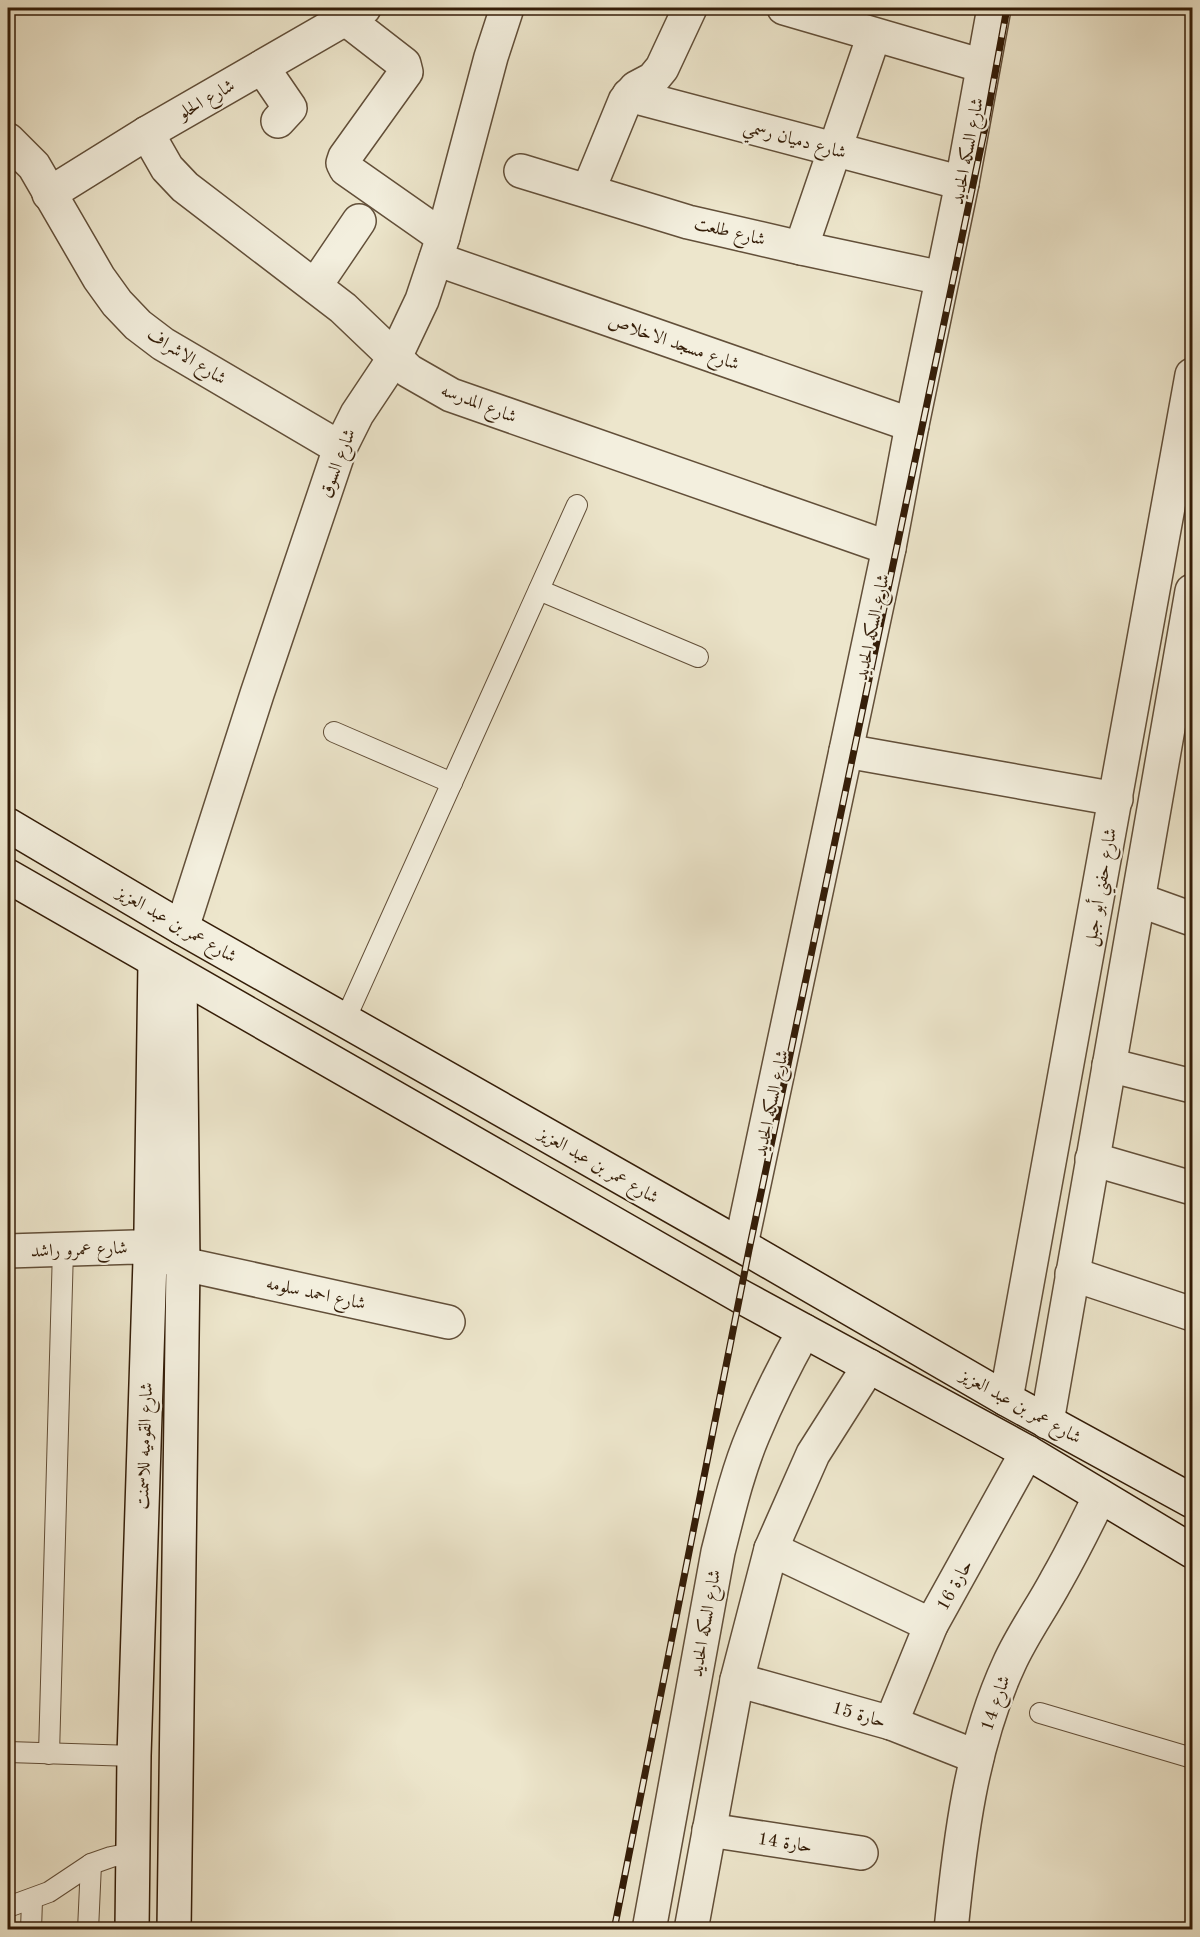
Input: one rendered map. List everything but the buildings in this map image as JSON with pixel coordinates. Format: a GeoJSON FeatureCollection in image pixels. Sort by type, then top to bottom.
{"type":"FeatureCollection","features":[{"type":"Feature","properties":{"kind":"street","name":"شارع السوق"},"geometry":{"type":"LineString","coordinates":[[182,928],[257,694],[340,448],[357,414],[410,330],[422,300],[440,248],[491,57],[507,8]]}},
{"type":"Feature","properties":{"kind":"street"},"geometry":{"type":"LineString","coordinates":[[588,191],[629,95],[636,88],[654,79],[662,69],[690,8]]}},
{"type":"Feature","properties":{"kind":"street"},"geometry":{"type":"LineString","coordinates":[[784,8],[821,13],[874,34],[983,66]]}},
{"type":"Feature","properties":{"kind":"street","name":"شارع السكه الحديد"},"geometry":{"type":"LineString","coordinates":[[741,1245],[889,548],[962,183],[994,8]]}},
{"type":"Feature","properties":{"kind":"street","name":"شارع مسجد الاخلاص"},"geometry":{"type":"LineString","coordinates":[[355,13],[404,64],[406,72],[345,157],[346,169],[440,248],[912,425]]}},
{"type":"Feature","properties":{"kind":"street","name":"شارع الحلو"},"geometry":{"type":"LineString","coordinates":[[50,194],[147,134],[355,13]]}},
{"type":"Feature","properties":{"kind":"street"},"geometry":{"type":"LineString","coordinates":[[801,248],[874,34]]}},
{"type":"Feature","properties":{"kind":"street"},"geometry":{"type":"LineString","coordinates":[[262,67],[290,108],[278,121]]}},
{"type":"Feature","properties":{"kind":"street","name":"شارع دميان رسمي"},"geometry":{"type":"LineString","coordinates":[[629,95],[962,183]]}},
{"type":"Feature","properties":{"kind":"street","name":"شارع المدرسه"},"geometry":{"type":"LineString","coordinates":[[147,134],[167,168],[185,187],[315,286],[370,332],[409,371],[451,394],[889,548]]}},
{"type":"Feature","properties":{"kind":"street","name":"شارع الاشراف"},"geometry":{"type":"LineString","coordinates":[[8,140],[34,166],[99,278],[117,303],[138,325],[163,344],[340,448]]}},
{"type":"Feature","properties":{"kind":"street","name":"شارع طلعت"},"geometry":{"type":"LineString","coordinates":[[521,171],[688,222],[942,278]]}},
{"type":"Feature","properties":{"kind":"street"},"geometry":{"type":"LineString","coordinates":[[315,286],[359,221]]}},
{"type":"Feature","properties":{"kind":"street","name":"شارع حفني أبو جبل"},"geometry":{"type":"LineString","coordinates":[[1006,1399],[1192,375]]}},
{"type":"Feature","properties":{"kind":"street"},"geometry":{"type":"LineString","coordinates":[[1047,1422],[1192,591]]}},
{"type":"Feature","properties":{"kind":"street"},"geometry":{"type":"LineString","coordinates":[[846,751],[1116,799]]}},
{"type":"Feature","properties":{"kind":"street","name":"شارع عمر بن عبد العزيز"},"geometry":{"type":"LineString","coordinates":[[8,825],[182,928],[741,1245],[1006,1399],[1192,1501]]}},
{"type":"Feature","properties":{"kind":"street","name":"شارع عمر بن عبد العزيز"},"geometry":{"type":"LineString","coordinates":[[8,876],[671,1256],[1028,1452],[1192,1551]]}},
{"type":"Feature","properties":{"kind":"street"},"geometry":{"type":"LineString","coordinates":[[1139,900],[1192,920]]}},
{"type":"Feature","properties":{"kind":"street","name":"شارع القوميه للاسمنت"},"geometry":{"type":"LineString","coordinates":[[132,1929],[134,1756],[150,1250],[168,969]]}},
{"type":"Feature","properties":{"kind":"street","name":"شارع القوميه للاسمنت"},"geometry":{"type":"LineString","coordinates":[[168,969],[183,1264],[174,1929]]}},
{"type":"Feature","properties":{"kind":"street"},"geometry":{"type":"LineString","coordinates":[[1109,1065],[1192,1086]]}},
{"type":"Feature","properties":{"kind":"street"},"geometry":{"type":"LineString","coordinates":[[1092,1159],[1192,1188]]}},
{"type":"Feature","properties":{"kind":"street"},"geometry":{"type":"LineString","coordinates":[[671,1256],[692,1217]]}},
{"type":"Feature","properties":{"kind":"street","name":"شارع عمرو راشد"},"geometry":{"type":"LineString","coordinates":[[8,1251],[120,1246],[150,1250],[183,1264]]}},
{"type":"Feature","properties":{"kind":"street","name":"شارع احمد سلومه"},"geometry":{"type":"LineString","coordinates":[[183,1264],[448,1322]]}},
{"type":"Feature","properties":{"kind":"street"},"geometry":{"type":"LineString","coordinates":[[1072,1274],[1192,1314]]}},
{"type":"Feature","properties":{"kind":"street","name":"شارع السكه الحديد"},"geometry":{"type":"LineString","coordinates":[[649,1929],[718,1552],[733,1494],[766,1405],[804,1331]]}},
{"type":"Feature","properties":{"kind":"street"},"geometry":{"type":"LineString","coordinates":[[690,1929],[737,1680],[771,1550],[813,1454],[869,1366]]}},
{"type":"Feature","properties":{"kind":"street","name":"حارة 16"},"geometry":{"type":"LineString","coordinates":[[891,1723],[931,1625],[1028,1452]]}},
{"type":"Feature","properties":{"kind":"street","name":"شارع 14"},"geometry":{"type":"LineString","coordinates":[[951,1929],[958,1861],[978,1757],[995,1698],[1009,1664],[1070,1557],[1100,1496]]}},
{"type":"Feature","properties":{"kind":"street"},"geometry":{"type":"LineString","coordinates":[[771,1550],[931,1625]]}},
{"type":"Feature","properties":{"kind":"street","name":"حارة 15"},"geometry":{"type":"LineString","coordinates":[[737,1680],[891,1723],[978,1757]]}},
{"type":"Feature","properties":{"kind":"street","name":"حارة 14"},"geometry":{"type":"LineString","coordinates":[[709,1830],[861,1853]]}},
{"type":"Feature","properties":{"kind":"street"},"geometry":{"type":"LineString","coordinates":[[132,1853],[176,1853]]}},
{"type":"Feature","properties":{"kind":"lane"},"geometry":{"type":"LineString","coordinates":[[345,1020],[577,505]]}},
{"type":"Feature","properties":{"kind":"lane"},"geometry":{"type":"LineString","coordinates":[[538,590],[698,657]]}},
{"type":"Feature","properties":{"kind":"lane"},"geometry":{"type":"LineString","coordinates":[[334,732],[452,783]]}},
{"type":"Feature","properties":{"kind":"lane"},"geometry":{"type":"LineString","coordinates":[[48,1754],[63,1249]]}},
{"type":"Feature","properties":{"kind":"lane"},"geometry":{"type":"LineString","coordinates":[[1040,1713],[1192,1758]]}},
{"type":"Feature","properties":{"kind":"lane"},"geometry":{"type":"LineString","coordinates":[[8,1752],[134,1756]]}},
{"type":"Feature","properties":{"kind":"lane"},"geometry":{"type":"LineString","coordinates":[[8,1907],[50,1892],[90,1864],[132,1853]]}},
{"type":"Feature","properties":{"kind":"lane"},"geometry":{"type":"LineString","coordinates":[[88,1929],[90,1864]]}},
{"type":"Feature","properties":{"kind":"lane"},"geometry":{"type":"LineString","coordinates":[[31,1929],[32,1900]]}},
{"type":"Feature","properties":{"kind":"railway"},"geometry":{"type":"LineString","coordinates":[[614,1930],[749,1250],[986,123],[1007,8]]}}]}
